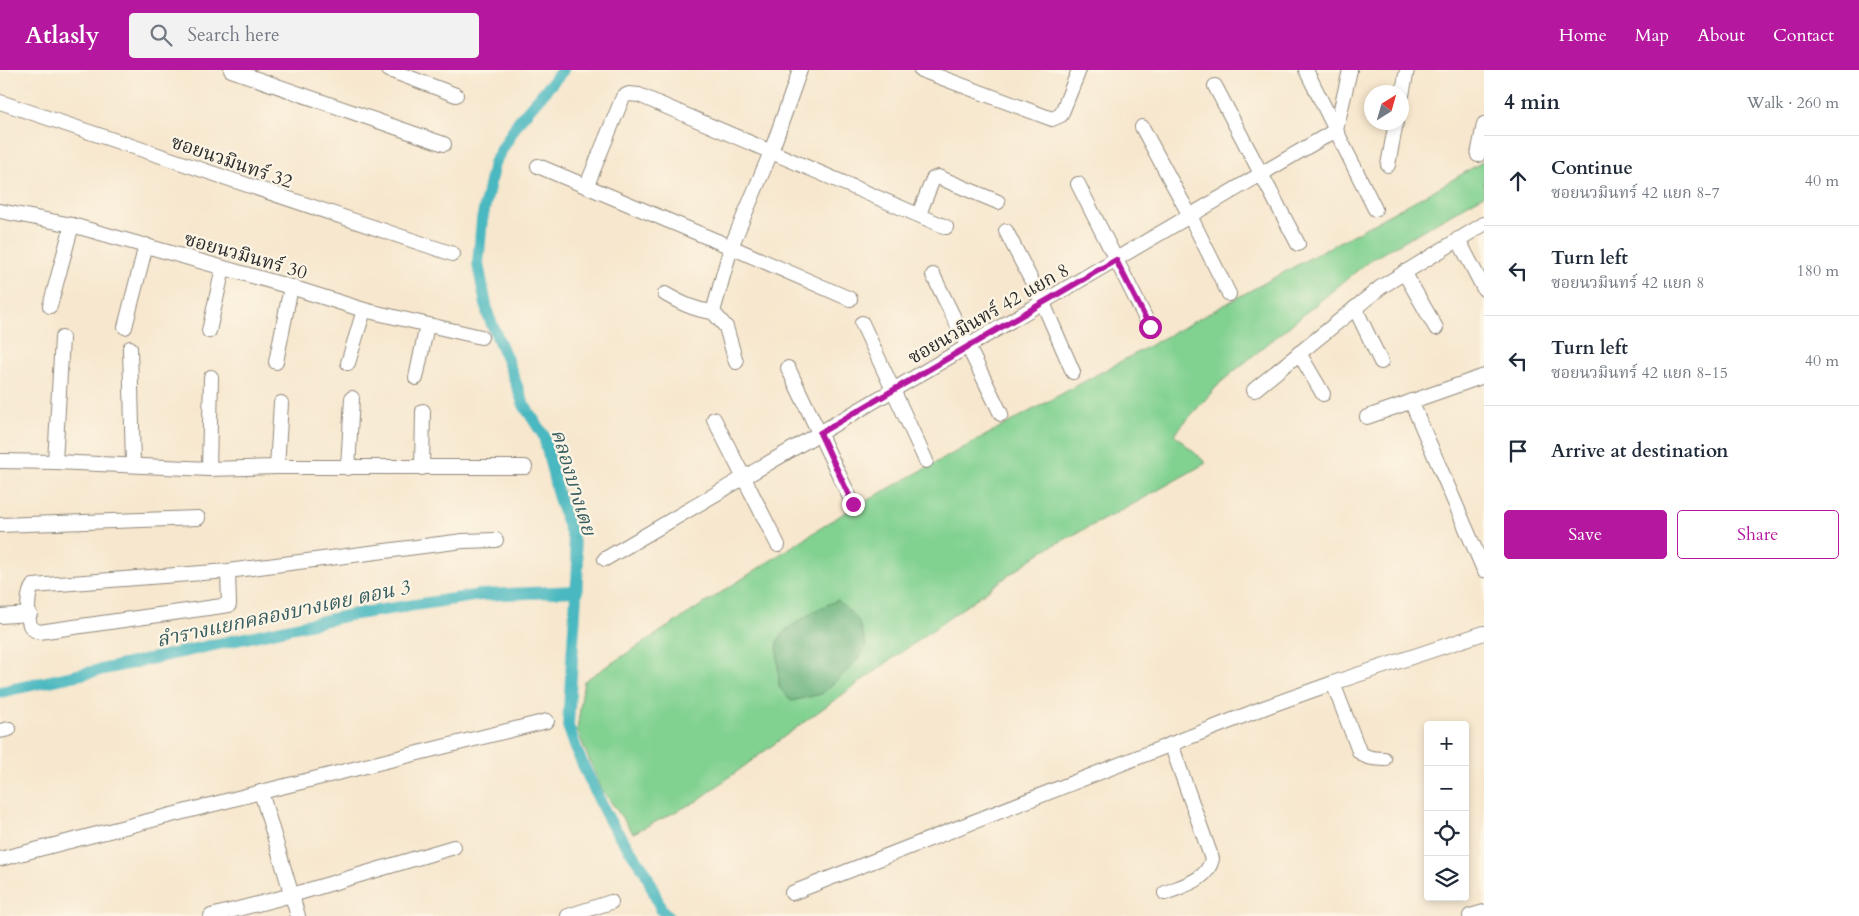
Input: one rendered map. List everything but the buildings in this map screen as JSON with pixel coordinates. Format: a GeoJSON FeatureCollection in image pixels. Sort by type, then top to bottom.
{"type":"FeatureCollection","features":[{"type":"Feature","properties":{"kind":"street"},"geometry":{"type":"LineString","coordinates":[[230,70],[444,144]]}},
{"type":"Feature","properties":{"kind":"street"},"geometry":{"type":"LineString","coordinates":[[390,70],[456,95]]}},
{"type":"Feature","properties":{"kind":"street"},"geometry":{"type":"LineString","coordinates":[[713,312],[731,246],[771,152],[800,70]]}},
{"type":"Feature","properties":{"kind":"street"},"geometry":{"type":"LineString","coordinates":[[921,70],[1052,119],[1061,115],[1079,70]]}},
{"type":"Feature","properties":{"kind":"street"},"geometry":{"type":"LineString","coordinates":[[1306,70],[1375,209]]}},
{"type":"Feature","properties":{"kind":"street"},"geometry":{"type":"LineString","coordinates":[[1336,130],[1350,70]]}},
{"type":"Feature","properties":{"kind":"street"},"geometry":{"type":"LineString","coordinates":[[1404,85],[1406,70]]}},
{"type":"Feature","properties":{"kind":"street"},"geometry":{"type":"LineString","coordinates":[[1215,86],[1298,244]]}},
{"type":"Feature","properties":{"kind":"street"},"geometry":{"type":"LineString","coordinates":[[587,185],[623,97],[629,94],[639,95],[946,227]]}},
{"type":"Feature","properties":{"kind":"street","name":"ซอยนวมินทร์ 32"},"geometry":{"type":"LineString","coordinates":[[0,102],[453,254]]}},
{"type":"Feature","properties":{"kind":"street"},"geometry":{"type":"LineString","coordinates":[[1478,155],[1484,124]]}},
{"type":"Feature","properties":{"kind":"street"},"geometry":{"type":"LineString","coordinates":[[1142,127],[1229,294]]}},
{"type":"Feature","properties":{"kind":"street","name":"ซอยนวมินทร์ 42 แยก 8"},"geometry":{"type":"LineString","coordinates":[[605,559],[1336,130]]}},
{"type":"Feature","properties":{"kind":"street"},"geometry":{"type":"LineString","coordinates":[[1388,165],[1395,130]]}},
{"type":"Feature","properties":{"kind":"street"},"geometry":{"type":"LineString","coordinates":[[538,166],[731,246],[850,299]]}},
{"type":"Feature","properties":{"kind":"street"},"geometry":{"type":"LineString","coordinates":[[919,214],[933,179],[938,177],[998,202]]}},
{"type":"Feature","properties":{"kind":"street"},"geometry":{"type":"LineString","coordinates":[[1078,184],[1150,327]]}},
{"type":"Feature","properties":{"kind":"street","name":"ซอยนวมินทร์ 30"},"geometry":{"type":"LineString","coordinates":[[0,211],[72,225],[364,310],[481,337]]}},
{"type":"Feature","properties":{"kind":"street"},"geometry":{"type":"LineString","coordinates":[[1254,390],[1381,287],[1484,224]]}},
{"type":"Feature","properties":{"kind":"street"},"geometry":{"type":"LineString","coordinates":[[50,306],[72,225]]}},
{"type":"Feature","properties":{"kind":"street"},"geometry":{"type":"LineString","coordinates":[[1006,231],[1042,303],[1073,372]]}},
{"type":"Feature","properties":{"kind":"street"},"geometry":{"type":"LineString","coordinates":[[1458,240],[1484,290]]}},
{"type":"Feature","properties":{"kind":"street"},"geometry":{"type":"LineString","coordinates":[[125,327],[146,245]]}},
{"type":"Feature","properties":{"kind":"street"},"geometry":{"type":"LineString","coordinates":[[209,331],[223,268]]}},
{"type":"Feature","properties":{"kind":"street"},"geometry":{"type":"LineString","coordinates":[[1404,272],[1436,328]]}},
{"type":"Feature","properties":{"kind":"street"},"geometry":{"type":"LineString","coordinates":[[933,275],[1001,414]]}},
{"type":"Feature","properties":{"kind":"street"},"geometry":{"type":"LineString","coordinates":[[276,362],[290,287]]}},
{"type":"Feature","properties":{"kind":"street"},"geometry":{"type":"LineString","coordinates":[[665,294],[687,306],[713,312],[726,327],[736,362]]}},
{"type":"Feature","properties":{"kind":"street"},"geometry":{"type":"LineString","coordinates":[[1355,308],[1381,362]]}},
{"type":"Feature","properties":{"kind":"street"},"geometry":{"type":"LineString","coordinates":[[348,363],[364,310]]}},
{"type":"Feature","properties":{"kind":"street"},"geometry":{"type":"LineString","coordinates":[[862,323],[926,461]]}},
{"type":"Feature","properties":{"kind":"street"},"geometry":{"type":"LineString","coordinates":[[416,378],[428,324]]}},
{"type":"Feature","properties":{"kind":"street"},"geometry":{"type":"LineString","coordinates":[[54,462],[62,338]]}},
{"type":"Feature","properties":{"kind":"street"},"geometry":{"type":"LineString","coordinates":[[130,348],[133,465]]}},
{"type":"Feature","properties":{"kind":"street"},"geometry":{"type":"LineString","coordinates":[[1299,353],[1323,394]]}},
{"type":"Feature","properties":{"kind":"street"},"geometry":{"type":"LineString","coordinates":[[788,368],[853,504]]}},
{"type":"Feature","properties":{"kind":"street"},"geometry":{"type":"LineString","coordinates":[[1367,417],[1484,376]]}},
{"type":"Feature","properties":{"kind":"street"},"geometry":{"type":"LineString","coordinates":[[209,469],[212,377]]}},
{"type":"Feature","properties":{"kind":"street"},"geometry":{"type":"LineString","coordinates":[[348,468],[352,398]]}},
{"type":"Feature","properties":{"kind":"street"},"geometry":{"type":"LineString","coordinates":[[1411,401],[1484,570]]}},
{"type":"Feature","properties":{"kind":"street"},"geometry":{"type":"LineString","coordinates":[[277,467],[281,403]]}},
{"type":"Feature","properties":{"kind":"street"},"geometry":{"type":"LineString","coordinates":[[422,411],[422,468]]}},
{"type":"Feature","properties":{"kind":"street"},"geometry":{"type":"LineString","coordinates":[[714,419],[778,545]]}},
{"type":"Feature","properties":{"kind":"street"},"geometry":{"type":"LineString","coordinates":[[0,461],[209,469],[277,467],[524,467]]}},
{"type":"Feature","properties":{"kind":"street"},"geometry":{"type":"LineString","coordinates":[[0,525],[198,518]]}},
{"type":"Feature","properties":{"kind":"street"},"geometry":{"type":"LineString","coordinates":[[228,571],[229,605],[40,632],[34,630],[30,625],[28,597],[29,591],[33,586],[228,571],[463,541],[496,540]]}},
{"type":"Feature","properties":{"kind":"street"},"geometry":{"type":"LineString","coordinates":[[0,616],[30,614]]}},
{"type":"Feature","properties":{"kind":"street"},"geometry":{"type":"LineString","coordinates":[[792,893],[1171,744],[1333,683],[1484,633]]}},
{"type":"Feature","properties":{"kind":"street"},"geometry":{"type":"LineString","coordinates":[[1333,683],[1358,751],[1368,758],[1384,759]]}},
{"type":"Feature","properties":{"kind":"street"},"geometry":{"type":"LineString","coordinates":[[0,859],[547,720]]}},
{"type":"Feature","properties":{"kind":"street"},"geometry":{"type":"LineString","coordinates":[[1165,893],[1204,876],[1210,869],[1212,859],[1171,744]]}},
{"type":"Feature","properties":{"kind":"street"},"geometry":{"type":"LineString","coordinates":[[261,792],[298,916]]}},
{"type":"Feature","properties":{"kind":"street"},"geometry":{"type":"LineString","coordinates":[[211,916],[292,895],[454,848]]}},
{"type":"Feature","properties":{"kind":"street"},"geometry":{"type":"LineString","coordinates":[[568,916],[611,902]]}},
{"type":"Feature","properties":{"kind":"street"},"geometry":{"type":"LineString","coordinates":[[1470,916],[1484,912]]}},
{"type":"Feature","properties":{"kind":"green space"},"geometry":{"type":"Polygon","coordinates":[[[1484,161],[1484,195],[1369,261],[1221,382],[1174,434],[1206,463],[1128,507],[1044,550],[697,801],[633,833],[601,788],[577,730],[584,681],[844,513],[1484,161]]]}},
{"type":"Feature","properties":{"kind":"green space"},"geometry":{"type":"Polygon","coordinates":[[[838,600],[858,620],[866,645],[856,662],[822,694],[791,701],[779,687],[777,642],[786,630],[816,610],[838,600]]]}},
{"type":"Feature","properties":{"kind":"waterway","name":"คลองบางเตย"},"geometry":{"type":"LineString","coordinates":[[563,70],[518,122],[494,163],[482,220],[478,264],[488,315],[524,405],[544,436],[558,495],[573,539],[578,563],[568,726],[578,754],[604,810],[612,825],[645,871],[661,909],[667,916]]}},
{"type":"Feature","properties":{"kind":"waterway","name":"ลำรางแยกคลองบางเตย ตอน 3"},"geometry":{"type":"LineString","coordinates":[[0,692],[350,615],[480,595],[577,591]]}},
{"type":"Feature","properties":{"kind":"route"},"geometry":{"type":"LineString","coordinates":[[853,504],[820,433],[1116,260],[1150,327]]}}]}
